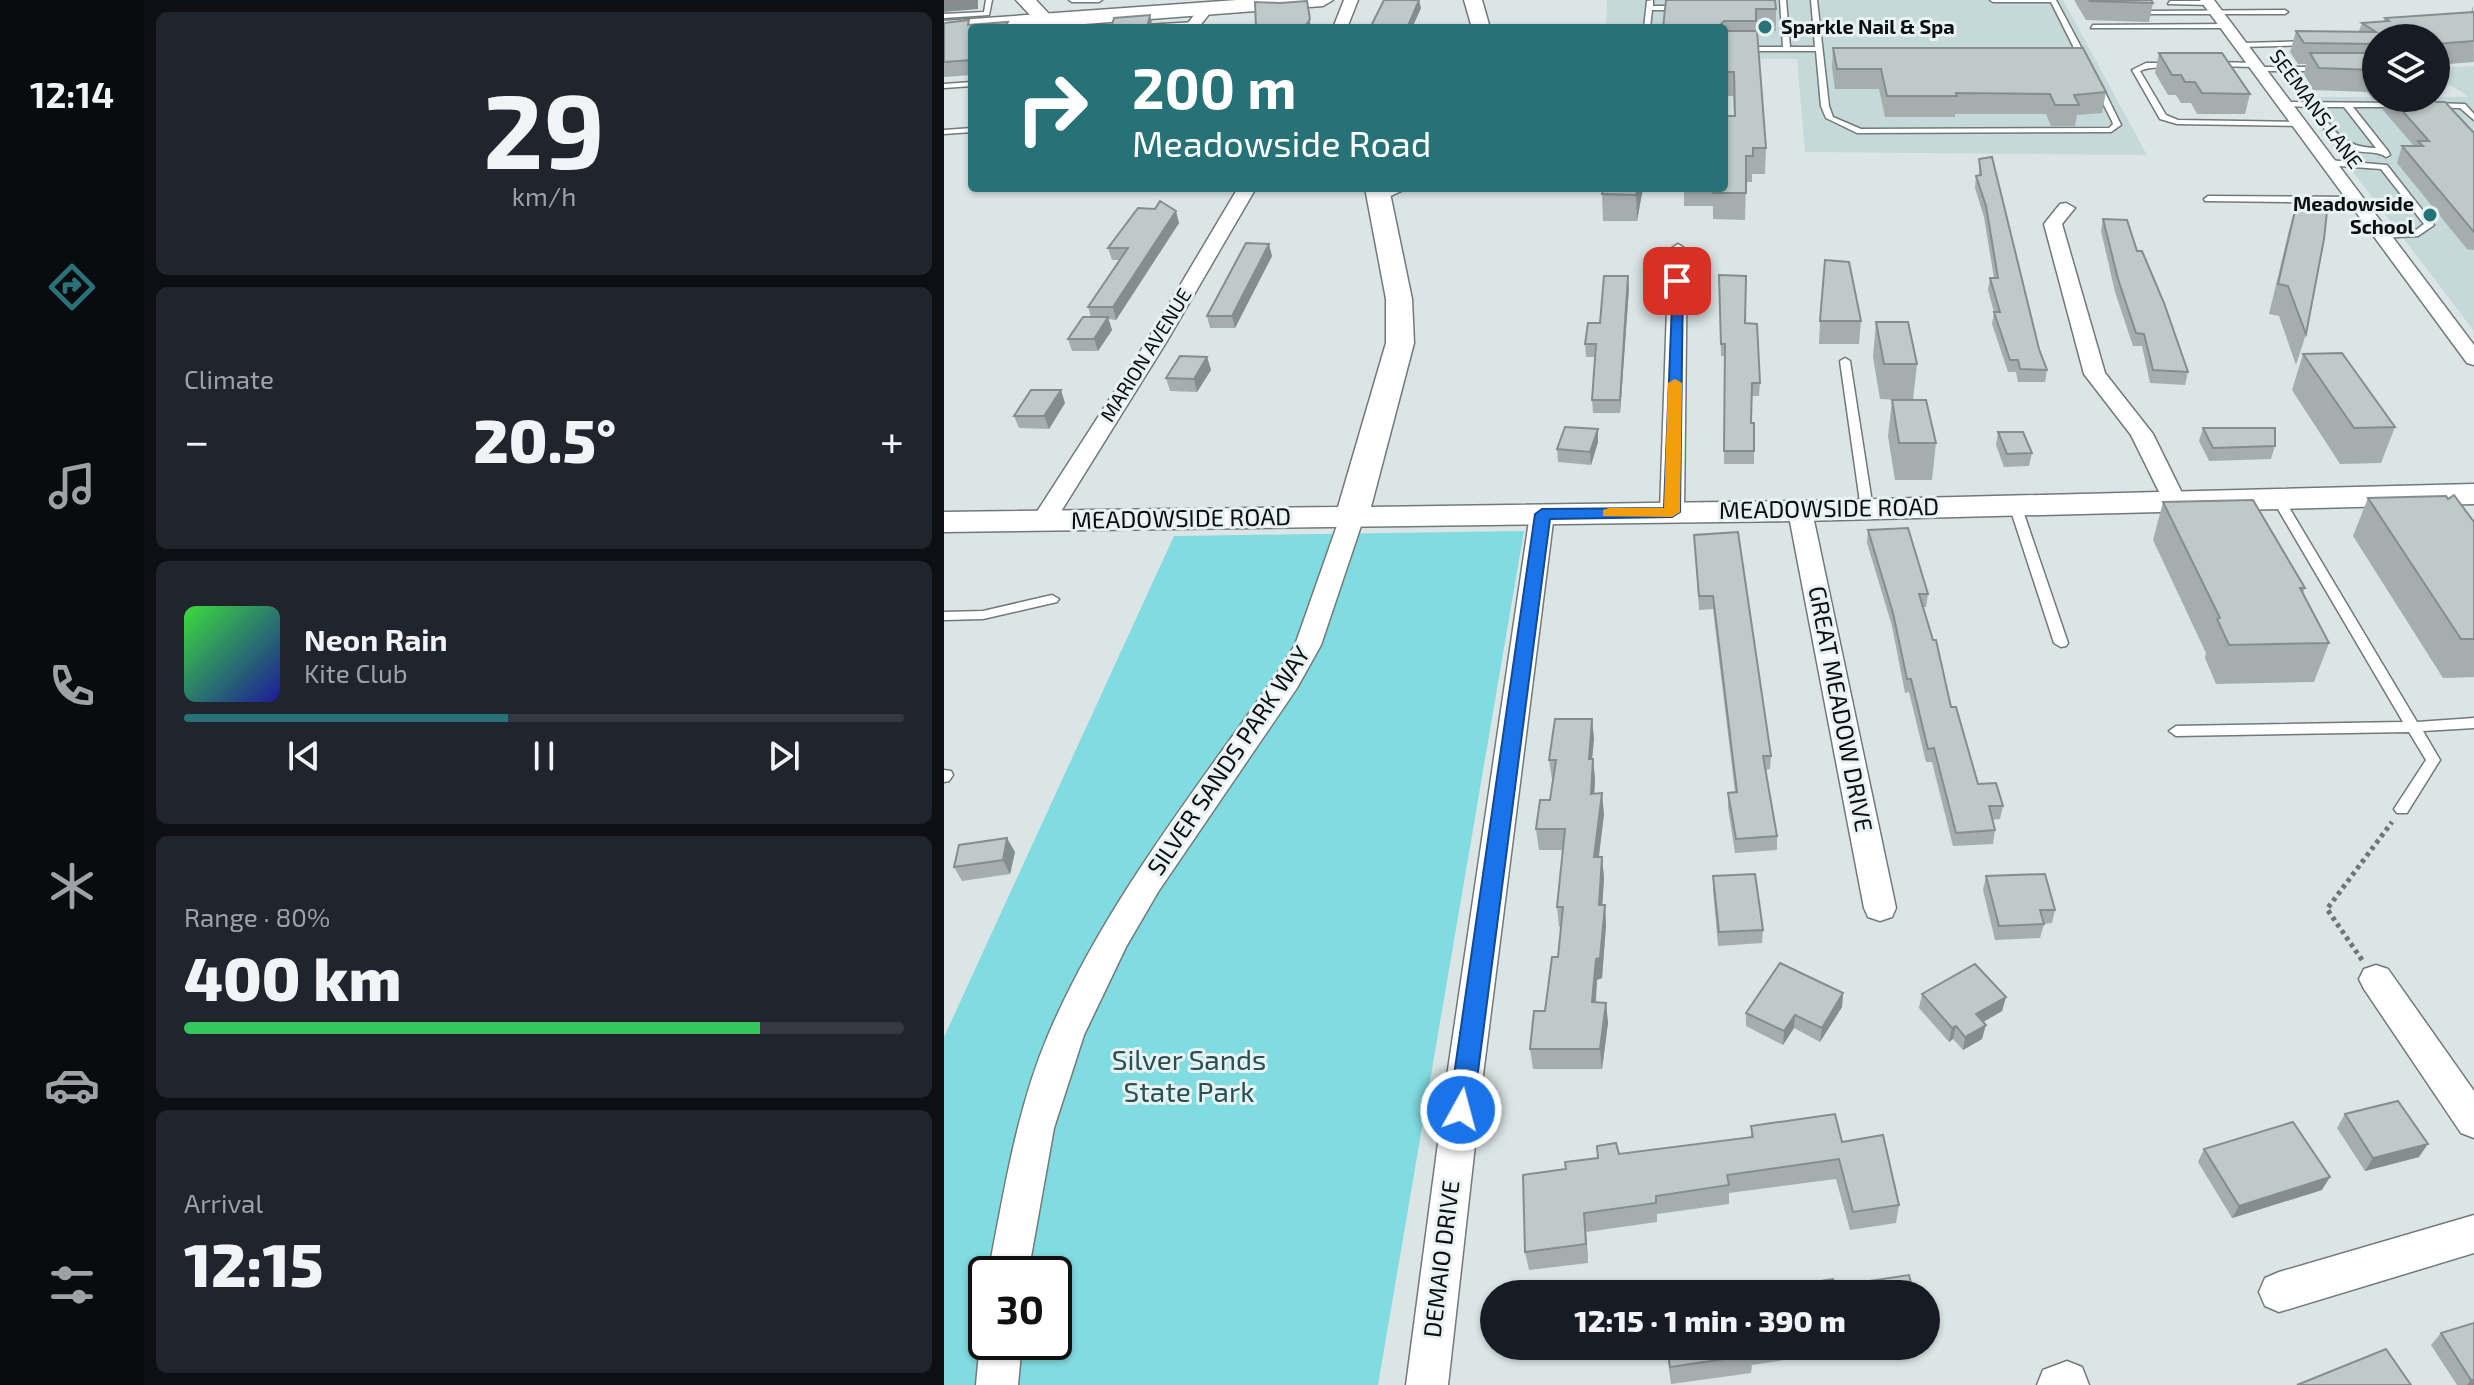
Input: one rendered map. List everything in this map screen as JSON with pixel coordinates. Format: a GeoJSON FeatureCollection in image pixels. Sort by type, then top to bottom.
{"type":"FeatureCollection","features":[{"type":"Feature","properties":{"kind":"main road"},"geometry":{"type":"LineString","coordinates":[[1025,0],[1040,14],[1037,24]]}},
{"type":"Feature","properties":{"kind":"main road"},"geometry":{"type":"LineString","coordinates":[[1122,24],[1163,6],[1198,20],[1272,2],[1323,0]]}},
{"type":"Feature","properties":{"kind":"main road"},"geometry":{"type":"LineString","coordinates":[[1473,0],[1480,24]]}},
{"type":"Feature","properties":{"kind":"main road","name":"SILVER SANDS PARK WAY"},"geometry":{"type":"LineString","coordinates":[[1352,517],[1400,343],[1399,299],[1384,192]]}},
{"type":"Feature","properties":{"kind":"main road","name":"MEADOWSIDE ROAD"},"geometry":{"type":"LineString","coordinates":[[944,522],[1800,511],[2474,494]]}},
{"type":"Feature","properties":{"kind":"street"},"geometry":{"type":"LineString","coordinates":[[1342,24],[1351,0]]}},
{"type":"Feature","properties":{"kind":"street","name":"SEEMANS LANE"},"geometry":{"type":"LineString","coordinates":[[2216,10],[2474,359]]}},
{"type":"Feature","properties":{"kind":"street","name":"MARION AVENUE"},"geometry":{"type":"LineString","coordinates":[[1043,521],[1157,341],[1245,192]]}},
{"type":"Feature","properties":{"kind":"street"},"geometry":{"type":"LineString","coordinates":[[2066,208],[2053,224],[2095,374],[2142,434],[2174,501]]}},
{"type":"Feature","properties":{"kind":"street"},"geometry":{"type":"LineString","coordinates":[[1672,512],[1678,250]]}},
{"type":"Feature","properties":{"kind":"street","name":"GREAT MEADOW DRIVE"},"geometry":{"type":"LineString","coordinates":[[1800,511],[1880,908]]}},
{"type":"Feature","properties":{"kind":"street","name":"DEMAIO DRIVE"},"geometry":{"type":"LineString","coordinates":[[1427,1385],[1464,1083],[1542,514]]}},
{"type":"Feature","properties":{"kind":"street","name":"SILVER SANDS PARK WAY"},"geometry":{"type":"LineString","coordinates":[[1011,1256],[1035,1128],[1066,1035],[1113,940],[1147,883],[1287,681],[1308,645],[1352,517]]}},
{"type":"Feature","properties":{"kind":"street"},"geometry":{"type":"LineString","coordinates":[[2376,979],[2474,1121]]}},
{"type":"Feature","properties":{"kind":"street"},"geometry":{"type":"LineString","coordinates":[[2279,1292],[2474,1234]]}},
{"type":"Feature","properties":{"kind":"street"},"geometry":{"type":"LineString","coordinates":[[997,1385],[999,1360]]}},
{"type":"Feature","properties":{"kind":"street"},"geometry":{"type":"LineString","coordinates":[[2058,1385],[2067,1382],[2068,1385]]}},
{"type":"Feature","properties":{"kind":"lane"},"geometry":{"type":"LineString","coordinates":[[947,0],[944,15],[958,24],[987,14],[989,0]]}},
{"type":"Feature","properties":{"kind":"lane"},"geometry":{"type":"LineString","coordinates":[[1072,0],[1099,0]]}},
{"type":"Feature","properties":{"kind":"lane"},"geometry":{"type":"LineString","coordinates":[[1648,24],[1650,4],[1691,8],[1692,0]]}},
{"type":"Feature","properties":{"kind":"lane"},"geometry":{"type":"LineString","coordinates":[[1783,0],[1787,49]]}},
{"type":"Feature","properties":{"kind":"lane"},"geometry":{"type":"LineString","coordinates":[[1814,0],[1825,106],[1830,118],[1860,131],[2111,130],[2116,121],[2053,0],[1993,0]]}},
{"type":"Feature","properties":{"kind":"lane"},"geometry":{"type":"LineString","coordinates":[[2144,4],[2285,12]]}},
{"type":"Feature","properties":{"kind":"lane"},"geometry":{"type":"LineString","coordinates":[[2148,13],[2216,10]]}},
{"type":"Feature","properties":{"kind":"lane"},"geometry":{"type":"LineString","coordinates":[[2093,27],[2216,10]]}},
{"type":"Feature","properties":{"kind":"lane"},"geometry":{"type":"LineString","coordinates":[[1122,24],[1198,20]]}},
{"type":"Feature","properties":{"kind":"lane"},"geometry":{"type":"LineString","coordinates":[[2242,45],[2315,42]]}},
{"type":"Feature","properties":{"kind":"lane"},"geometry":{"type":"LineString","coordinates":[[1728,49],[1819,49]]}},
{"type":"Feature","properties":{"kind":"lane"},"geometry":{"type":"LineString","coordinates":[[1820,63],[1831,63]]}},
{"type":"Feature","properties":{"kind":"lane"},"geometry":{"type":"LineString","coordinates":[[2073,63],[2086,63]]}},
{"type":"Feature","properties":{"kind":"lane"},"geometry":{"type":"LineString","coordinates":[[2184,64],[2146,65],[2136,70],[2163,117],[2177,122],[2301,124]]}},
{"type":"Feature","properties":{"kind":"lane"},"geometry":{"type":"LineString","coordinates":[[2199,64],[2332,70]]}},
{"type":"Feature","properties":{"kind":"lane"},"geometry":{"type":"LineString","coordinates":[[944,86],[968,84]]}},
{"type":"Feature","properties":{"kind":"lane"},"geometry":{"type":"LineString","coordinates":[[2286,104],[2362,105]]}},
{"type":"Feature","properties":{"kind":"lane"},"geometry":{"type":"LineString","coordinates":[[2312,105],[2343,146],[2362,151],[2384,151]]}},
{"type":"Feature","properties":{"kind":"lane"},"geometry":{"type":"LineString","coordinates":[[2347,105],[2387,154],[2384,167]]}},
{"type":"Feature","properties":{"kind":"lane"},"geometry":{"type":"LineString","coordinates":[[2450,106],[2462,106],[2474,118]]}},
{"type":"Feature","properties":{"kind":"lane"},"geometry":{"type":"LineString","coordinates":[[944,132],[968,130]]}},
{"type":"Feature","properties":{"kind":"lane"},"geometry":{"type":"LineString","coordinates":[[2328,163],[2384,167],[2429,225],[2418,233],[2382,236]]}},
{"type":"Feature","properties":{"kind":"lane"},"geometry":{"type":"LineString","coordinates":[[2208,199],[2356,200]]}},
{"type":"Feature","properties":{"kind":"lane"},"geometry":{"type":"LineString","coordinates":[[1845,361],[1867,509]]}},
{"type":"Feature","properties":{"kind":"lane"},"geometry":{"type":"LineString","coordinates":[[2278,499],[2433,760],[2402,809]]}},
{"type":"Feature","properties":{"kind":"lane"},"geometry":{"type":"LineString","coordinates":[[2015,505],[2061,643]]}},
{"type":"Feature","properties":{"kind":"lane"},"geometry":{"type":"LineString","coordinates":[[944,616],[983,615],[1052,599]]}},
{"type":"Feature","properties":{"kind":"lane"},"geometry":{"type":"LineString","coordinates":[[2176,731],[2474,723]]}},
{"type":"Feature","properties":{"kind":"path"},"geometry":{"type":"LineString","coordinates":[[2376,979],[2327,909],[2402,809]]}},
{"type":"Feature","properties":{"kind":"shaded area"},"geometry":{"type":"Polygon","coordinates":[[[1607,0],[2063,0],[2147,155],[1805,152],[1797,59],[1728,58],[1728,24],[1606,24],[1607,0]]]}},
{"type":"Feature","properties":{"kind":"shaded area","name":"Meadowside School"},"geometry":{"type":"Polygon","coordinates":[[[2474,66],[2474,331],[2296,97],[2362,97],[2362,112],[2450,112],[2450,97],[2469,97],[2450,85],[2450,67],[2474,66]]]}},
{"type":"Feature","properties":{"kind":"green space","name":"Silver Sands State Park"},"geometry":{"type":"Polygon","coordinates":[[[1524,531],[1378,1385],[944,1385],[944,1037],[1174,536],[1524,531]]]}},
{"type":"Feature","properties":{"kind":"building"},"geometry":{"type":"Polygon","coordinates":[[[1384,0],[1419,0],[1409,24],[1372,24],[1384,0]]]}},
{"type":"Feature","properties":{"kind":"building"},"geometry":{"type":"Polygon","coordinates":[[[1666,0],[1775,0],[1776,9],[1756,9],[1756,21],[1663,24],[1666,0]]]}},
{"type":"Feature","properties":{"kind":"building"},"geometry":{"type":"Polygon","coordinates":[[[2151,0],[2153,3],[2090,1],[2151,0]]]}},
{"type":"Feature","properties":{"kind":"building"},"geometry":{"type":"Polygon","coordinates":[[[1307,1],[1310,19],[1307,24],[1256,24],[1255,2],[1307,1]]]}},
{"type":"Feature","properties":{"kind":"building"},"geometry":{"type":"Polygon","coordinates":[[[2474,12],[2474,41],[2450,43],[2450,24],[2362,23],[2389,21],[2385,18],[2474,12]]]}},
{"type":"Feature","properties":{"kind":"building"},"geometry":{"type":"Polygon","coordinates":[[[1150,15],[1148,24],[1112,24],[1114,18],[1150,15]]]}},
{"type":"Feature","properties":{"kind":"building"},"geometry":{"type":"Polygon","coordinates":[[[969,20],[968,60],[944,62],[944,23],[969,20]]]}},
{"type":"Feature","properties":{"kind":"building"},"geometry":{"type":"Polygon","coordinates":[[[1728,31],[1757,31],[1766,148],[1753,148],[1753,156],[1746,156],[1746,193],[1713,193],[1728,192],[1728,116],[1735,116],[1734,72],[1728,72],[1728,31]]]}},
{"type":"Feature","properties":{"kind":"building"},"geometry":{"type":"Polygon","coordinates":[[[2296,31],[2362,32],[2362,44],[2304,43],[2296,31]]]}},
{"type":"Feature","properties":{"kind":"building"},"geometry":{"type":"Polygon","coordinates":[[[1833,48],[2083,48],[2106,92],[2074,95],[2079,105],[2055,105],[2050,94],[1887,96],[1881,69],[1837,69],[1833,48]]]}},
{"type":"Feature","properties":{"kind":"building"},"geometry":{"type":"Polygon","coordinates":[[[2159,53],[2222,53],[2250,94],[2202,93],[2195,82],[2185,82],[2181,75],[2172,75],[2159,53]]]}},
{"type":"Feature","properties":{"kind":"building"},"geometry":{"type":"Polygon","coordinates":[[[2310,53],[2362,53],[2362,70],[2319,68],[2310,53]]]}},
{"type":"Feature","properties":{"kind":"building","name":"Meadowside School"},"geometry":{"type":"Polygon","coordinates":[[[2450,107],[2474,133],[2474,232],[2402,146],[2423,146],[2418,141],[2429,141],[2403,112],[2450,112],[2450,107]]]}},
{"type":"Feature","properties":{"kind":"building"},"geometry":{"type":"Polygon","coordinates":[[[1992,157],[2039,349],[2047,370],[2020,369],[2018,360],[2010,360],[1994,312],[2000,312],[1990,278],[1998,278],[1986,206],[1976,176],[1981,175],[1979,159],[1992,157]]]}},
{"type":"Feature","properties":{"kind":"building"},"geometry":{"type":"Polygon","coordinates":[[[1602,192],[1637,192],[1636,195],[1602,192]]]}},
{"type":"Feature","properties":{"kind":"building"},"geometry":{"type":"Polygon","coordinates":[[[2298,198],[2328,202],[2306,334],[2288,286],[2278,284],[2298,198]]]}},
{"type":"Feature","properties":{"kind":"building"},"geometry":{"type":"Polygon","coordinates":[[[1160,201],[1176,211],[1113,307],[1088,307],[1128,248],[1108,248],[1138,208],[1155,209],[1160,201]]]}},
{"type":"Feature","properties":{"kind":"building"},"geometry":{"type":"Polygon","coordinates":[[[2103,219],[2127,220],[2137,251],[2142,251],[2164,303],[2188,372],[2153,370],[2144,334],[2136,333],[2118,279],[2103,219]]]}},
{"type":"Feature","properties":{"kind":"building"},"geometry":{"type":"Polygon","coordinates":[[[1246,243],[1269,244],[1232,316],[1207,316],[1246,243]]]}},
{"type":"Feature","properties":{"kind":"building"},"geometry":{"type":"Polygon","coordinates":[[[1825,260],[1849,262],[1861,321],[1820,321],[1825,260]]]}},
{"type":"Feature","properties":{"kind":"building"},"geometry":{"type":"Polygon","coordinates":[[[1719,275],[1746,276],[1745,323],[1757,324],[1760,383],[1752,383],[1754,451],[1724,451],[1725,344],[1721,344],[1719,275]]]}},
{"type":"Feature","properties":{"kind":"building"},"geometry":{"type":"Polygon","coordinates":[[[1604,276],[1628,276],[1620,400],[1592,400],[1596,344],[1585,344],[1588,323],[1600,323],[1604,276]]]}},
{"type":"Feature","properties":{"kind":"building"},"geometry":{"type":"Polygon","coordinates":[[[1083,317],[1108,317],[1094,339],[1068,339],[1083,317]]]}},
{"type":"Feature","properties":{"kind":"building"},"geometry":{"type":"Polygon","coordinates":[[[1876,322],[1908,322],[1917,364],[1884,364],[1876,322]]]}},
{"type":"Feature","properties":{"kind":"building"},"geometry":{"type":"Polygon","coordinates":[[[2342,353],[2395,427],[2354,428],[2303,354],[2342,353]]]}},
{"type":"Feature","properties":{"kind":"building"},"geometry":{"type":"Polygon","coordinates":[[[1180,356],[1207,357],[1194,379],[1166,378],[1180,356]]]}},
{"type":"Feature","properties":{"kind":"building"},"geometry":{"type":"Polygon","coordinates":[[[1031,390],[1061,390],[1044,416],[1014,416],[1031,390]]]}},
{"type":"Feature","properties":{"kind":"building"},"geometry":{"type":"Polygon","coordinates":[[[1892,400],[1926,400],[1936,443],[1899,443],[1892,400]]]}},
{"type":"Feature","properties":{"kind":"building"},"geometry":{"type":"Polygon","coordinates":[[[1565,427],[1598,429],[1590,452],[1557,449],[1565,427]]]}},
{"type":"Feature","properties":{"kind":"building"},"geometry":{"type":"Polygon","coordinates":[[[2203,428],[2275,428],[2275,446],[2213,448],[2203,428]]]}},
{"type":"Feature","properties":{"kind":"building"},"geometry":{"type":"Polygon","coordinates":[[[1998,432],[2023,432],[2032,453],[2007,454],[1998,432]]]}},
{"type":"Feature","properties":{"kind":"building"},"geometry":{"type":"Polygon","coordinates":[[[2454,495],[2474,522],[2474,639],[2461,639],[2368,498],[2446,496],[2448,499],[2454,495]]]}},
{"type":"Feature","properties":{"kind":"building"},"geometry":{"type":"Polygon","coordinates":[[[2253,500],[2305,588],[2300,588],[2329,643],[2229,645],[2217,619],[2220,618],[2163,502],[2253,500]]]}},
{"type":"Feature","properties":{"kind":"building"},"geometry":{"type":"Polygon","coordinates":[[[1908,528],[1928,594],[1919,594],[1933,640],[1936,640],[1951,707],[1956,707],[1978,784],[1996,783],[2003,806],[1989,806],[1995,830],[1956,833],[1934,748],[1928,749],[1911,679],[1907,679],[1893,613],[1868,530],[1908,528]]]}},
{"type":"Feature","properties":{"kind":"building"},"geometry":{"type":"Polygon","coordinates":[[[1738,532],[1771,756],[1763,756],[1777,836],[1736,839],[1728,793],[1737,792],[1713,596],[1699,596],[1694,535],[1738,532]]]}},
{"type":"Feature","properties":{"kind":"building"},"geometry":{"type":"Polygon","coordinates":[[[1555,719],[1592,719],[1589,759],[1593,759],[1591,794],[1602,793],[1594,857],[1602,857],[1599,905],[1605,905],[1592,1002],[1606,1003],[1600,1049],[1530,1049],[1534,1011],[1545,1011],[1552,957],[1558,957],[1563,907],[1557,907],[1565,829],[1536,829],[1540,800],[1550,800],[1556,760],[1549,760],[1555,719]]]}},
{"type":"Feature","properties":{"kind":"building"},"geometry":{"type":"Polygon","coordinates":[[[1007,838],[1003,860],[954,867],[959,845],[1007,838]]]}},
{"type":"Feature","properties":{"kind":"building"},"geometry":{"type":"Polygon","coordinates":[[[1755,874],[1763,930],[1719,932],[1713,876],[1755,874]]]}},
{"type":"Feature","properties":{"kind":"building"},"geometry":{"type":"Polygon","coordinates":[[[2045,874],[2055,910],[2040,910],[2044,924],[1999,926],[1986,876],[2045,874]]]}},
{"type":"Feature","properties":{"kind":"building"},"geometry":{"type":"Polygon","coordinates":[[[1780,963],[1843,993],[1822,1028],[1795,1015],[1784,1031],[1746,1013],[1780,963]]]}},
{"type":"Feature","properties":{"kind":"building"},"geometry":{"type":"Polygon","coordinates":[[[1975,964],[2006,997],[1976,1014],[1986,1025],[1965,1037],[1956,1026],[1952,1028],[1922,994],[1975,964]]]}},
{"type":"Feature","properties":{"kind":"building"},"geometry":{"type":"Polygon","coordinates":[[[2398,1101],[2428,1144],[2373,1158],[2345,1114],[2398,1101]]]}},
{"type":"Feature","properties":{"kind":"building"},"geometry":{"type":"Polygon","coordinates":[[[1835,1114],[1842,1142],[1883,1135],[1899,1205],[1853,1212],[1839,1159],[1727,1175],[1729,1185],[1656,1196],[1656,1203],[1584,1213],[1586,1244],[1525,1252],[1523,1175],[1566,1169],[1565,1162],[1598,1158],[1597,1146],[1616,1143],[1619,1154],[1753,1137],[1751,1126],[1835,1114]]]}},
{"type":"Feature","properties":{"kind":"building"},"geometry":{"type":"Polygon","coordinates":[[[2293,1122],[2330,1177],[2239,1206],[2204,1149],[2293,1122]]]}},
{"type":"Feature","properties":{"kind":"building"},"geometry":{"type":"Polygon","coordinates":[[[1909,1275],[1910,1280],[1876,1280],[1909,1275]]]}},
{"type":"Feature","properties":{"kind":"building"},"geometry":{"type":"Polygon","coordinates":[[[2474,1323],[2474,1380],[2471,1380],[2441,1333],[2474,1323]]]}},
{"type":"Feature","properties":{"kind":"building"},"geometry":{"type":"Polygon","coordinates":[[[2386,1349],[2411,1385],[2297,1385],[2386,1349]]]}},
{"type":"Feature","properties":{"kind":"building"},"geometry":{"type":"Polygon","coordinates":[[[1669,1360],[1718,1360],[1670,1367],[1669,1360]]]}},
{"type":"Feature","properties":{"kind":"slow traffic"},"geometry":{"type":"LineString","coordinates":[[1609,513],[1672,512],[1675,383]]}},
{"type":"Feature","properties":{"kind":"place","name":"Sparkle Nail & Spa"},"geometry":{"type":"Point","coordinates":[1765,27]}},
{"type":"Feature","properties":{"kind":"place","name":"Meadowside School"},"geometry":{"type":"Point","coordinates":[2430,215]}},
{"type":"Feature","properties":{"kind":"route"},"geometry":{"type":"LineString","coordinates":[[1461,1110],[1542,514],[1672,512],[1677,281]]}}]}
